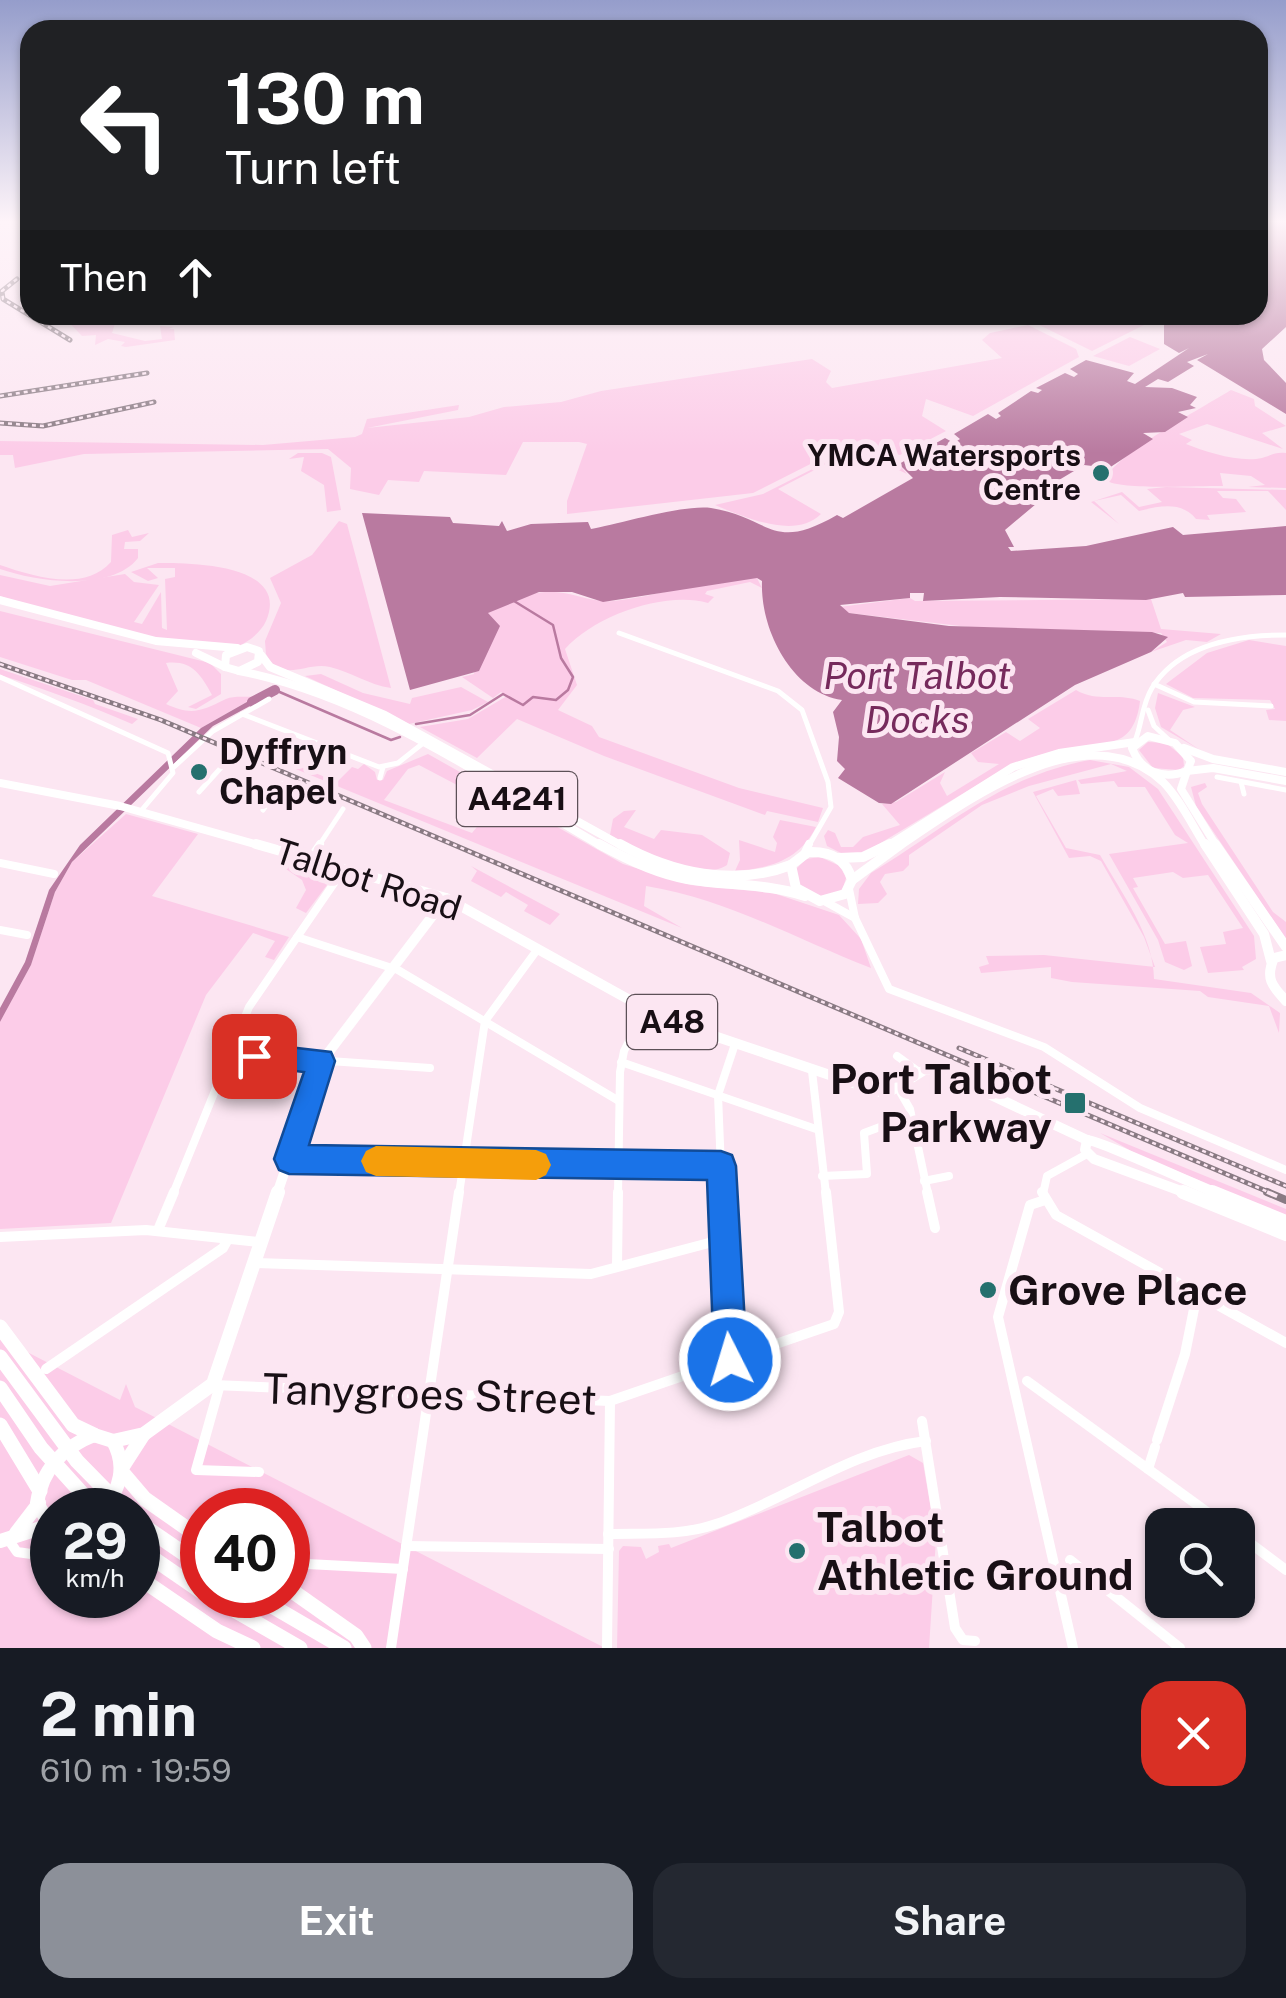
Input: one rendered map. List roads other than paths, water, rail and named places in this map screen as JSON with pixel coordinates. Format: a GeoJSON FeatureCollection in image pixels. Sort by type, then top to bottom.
{"type":"FeatureCollection","features":[{"type":"Feature","properties":{"kind":"highway"},"geometry":{"type":"LineString","coordinates":[[0,1327],[73,1424],[94,1435]]}},
{"type":"Feature","properties":{"kind":"highway"},"geometry":{"type":"LineString","coordinates":[[0,1357],[77,1462],[103,1488]]}},
{"type":"Feature","properties":{"kind":"highway"},"geometry":{"type":"LineString","coordinates":[[0,1388],[31,1434],[80,1488]]}},
{"type":"Feature","properties":{"kind":"highway"},"geometry":{"type":"LineString","coordinates":[[0,1425],[34,1488]]}},
{"type":"Feature","properties":{"kind":"highway"},"geometry":{"type":"LineString","coordinates":[[122,1470],[145,1499],[180,1524]]}},
{"type":"Feature","properties":{"kind":"highway"},"geometry":{"type":"LineString","coordinates":[[160,1591],[217,1631],[253,1648]]}},
{"type":"Feature","properties":{"kind":"highway"},"geometry":{"type":"LineString","coordinates":[[310,1604],[356,1636],[364,1648]]}},
{"type":"Feature","properties":{"kind":"highway"},"geometry":{"type":"LineString","coordinates":[[248,1618],[300,1648]]}},
{"type":"Feature","properties":{"kind":"highway"},"geometry":{"type":"LineString","coordinates":[[293,1618],[344,1648]]}},
{"type":"Feature","properties":{"kind":"main road","name":"A4241"},"geometry":{"type":"LineString","coordinates":[[0,603],[78,624],[211,650],[252,647],[270,667],[385,715],[641,856],[681,870],[765,875],[791,865]]}},
{"type":"Feature","properties":{"kind":"main road","name":"A4241"},"geometry":{"type":"LineString","coordinates":[[0,603],[50,622],[206,656],[239,671],[266,673],[324,695],[422,744],[625,859],[685,879],[778,887],[824,902]]}},
{"type":"Feature","properties":{"kind":"main road"},"geometry":{"type":"LineString","coordinates":[[225,667],[224,658],[236,648]]}},
{"type":"Feature","properties":{"kind":"main road"},"geometry":{"type":"LineString","coordinates":[[239,671],[254,665],[260,655]]}},
{"type":"Feature","properties":{"kind":"main road"},"geometry":{"type":"LineString","coordinates":[[805,896],[793,885],[791,865],[804,853],[863,857],[1022,763],[1152,736],[1213,759],[1286,772]]}},
{"type":"Feature","properties":{"kind":"main road"},"geometry":{"type":"LineString","coordinates":[[1135,742],[1134,756],[1168,788],[1264,934],[1271,961],[1269,980],[1286,1001]]}},
{"type":"Feature","properties":{"kind":"main road"},"geometry":{"type":"LineString","coordinates":[[1182,747],[1190,760],[1182,795],[1286,947]]}},
{"type":"Feature","properties":{"kind":"main road"},"geometry":{"type":"LineString","coordinates":[[824,902],[842,897],[866,867],[1016,773],[1096,755],[1172,776],[1213,768],[1286,780]]}},
{"type":"Feature","properties":{"kind":"main road","name":"A48"},"geometry":{"type":"LineString","coordinates":[[0,783],[130,809]]}},
{"type":"Feature","properties":{"kind":"main road","name":"Talbot Road"},"geometry":{"type":"LineString","coordinates":[[130,809],[446,898],[644,1009],[812,1072],[886,1094],[899,1090]]}},
{"type":"Feature","properties":{"kind":"main road"},"geometry":{"type":"LineString","coordinates":[[834,855],[849,868],[851,885]]}},
{"type":"Feature","properties":{"kind":"main road"},"geometry":{"type":"LineString","coordinates":[[216,1386],[322,1061],[446,898]]}},
{"type":"Feature","properties":{"kind":"main road"},"geometry":{"type":"LineString","coordinates":[[1271,961],[1286,954]]}},
{"type":"Feature","properties":{"kind":"main road"},"geometry":{"type":"LineString","coordinates":[[899,1090],[919,1072],[930,1069],[948,1074],[1088,1140],[1098,1139],[1106,1146],[1286,1222]]}},
{"type":"Feature","properties":{"kind":"main road"},"geometry":{"type":"LineString","coordinates":[[1088,1140],[1087,1154],[1286,1234]]}},
{"type":"Feature","properties":{"kind":"main road"},"geometry":{"type":"LineString","coordinates":[[1104,1160],[1106,1146]]}},
{"type":"Feature","properties":{"kind":"main road","name":"Tanygroes Street"},"geometry":{"type":"LineString","coordinates":[[113,1441],[144,1434],[216,1386]]}},
{"type":"Feature","properties":{"kind":"main road","name":"Tanygroes Street"},"geometry":{"type":"LineString","coordinates":[[112,1488],[144,1434]]}},
{"type":"Feature","properties":{"kind":"main road"},"geometry":{"type":"LineString","coordinates":[[43,1488],[61,1452],[94,1435],[113,1441],[122,1470]]}},
{"type":"Feature","properties":{"kind":"main road"},"geometry":{"type":"LineString","coordinates":[[7,1538],[30,1509]]}},
{"type":"Feature","properties":{"kind":"street"},"geometry":{"type":"LineString","coordinates":[[619,633],[781,692],[800,708],[808,719],[831,808],[819,835],[804,853]]}},
{"type":"Feature","properties":{"kind":"street"},"geometry":{"type":"LineString","coordinates":[[1135,742],[1145,722],[1147,698],[1154,684],[1219,641],[1243,635],[1286,635]]}},
{"type":"Feature","properties":{"kind":"street"},"geometry":{"type":"LineString","coordinates":[[0,677],[144,739],[172,763]]}},
{"type":"Feature","properties":{"kind":"street"},"geometry":{"type":"LineString","coordinates":[[1154,684],[1194,702],[1270,706]]}},
{"type":"Feature","properties":{"kind":"street"},"geometry":{"type":"LineString","coordinates":[[172,763],[186,760],[211,732],[269,698]]}},
{"type":"Feature","properties":{"kind":"street"},"geometry":{"type":"LineString","coordinates":[[1147,698],[1154,726],[1172,741]]}},
{"type":"Feature","properties":{"kind":"street"},"geometry":{"type":"LineString","coordinates":[[242,714],[384,767],[398,763],[422,744]]}},
{"type":"Feature","properties":{"kind":"street"},"geometry":{"type":"LineString","coordinates":[[199,792],[227,761]]}},
{"type":"Feature","properties":{"kind":"street"},"geometry":{"type":"LineString","coordinates":[[130,809],[169,780],[172,763]]}},
{"type":"Feature","properties":{"kind":"street"},"geometry":{"type":"LineString","coordinates":[[380,778],[384,767]]}},
{"type":"Feature","properties":{"kind":"street"},"geometry":{"type":"LineString","coordinates":[[1217,778],[1286,790]]}},
{"type":"Feature","properties":{"kind":"street"},"geometry":{"type":"LineString","coordinates":[[1241,782],[1244,794]]}},
{"type":"Feature","properties":{"kind":"street"},"geometry":{"type":"LineString","coordinates":[[262,810],[282,784]]}},
{"type":"Feature","properties":{"kind":"street"},"geometry":{"type":"LineString","coordinates":[[310,859],[343,809]]}},
{"type":"Feature","properties":{"kind":"street"},"geometry":{"type":"LineString","coordinates":[[819,835],[834,855]]}},
{"type":"Feature","properties":{"kind":"street"},"geometry":{"type":"LineString","coordinates":[[0,863],[54,874]]}},
{"type":"Feature","properties":{"kind":"street"},"geometry":{"type":"LineString","coordinates":[[158,1230],[249,1007],[340,876]]}},
{"type":"Feature","properties":{"kind":"street"},"geometry":{"type":"LineString","coordinates":[[851,885],[855,918],[870,944],[885,986],[1044,1047],[1140,1108],[1286,1170]]}},
{"type":"Feature","properties":{"kind":"street"},"geometry":{"type":"LineString","coordinates":[[824,902],[855,918]]}},
{"type":"Feature","properties":{"kind":"street"},"geometry":{"type":"LineString","coordinates":[[0,930],[26,935]]}},
{"type":"Feature","properties":{"kind":"street"},"geometry":{"type":"LineString","coordinates":[[297,936],[392,968],[619,1100]]}},
{"type":"Feature","properties":{"kind":"street"},"geometry":{"type":"LineString","coordinates":[[391,1648],[485,1021],[538,949]]}},
{"type":"Feature","properties":{"kind":"street"},"geometry":{"type":"LineString","coordinates":[[617,1266],[622,1062],[644,1009]]}},
{"type":"Feature","properties":{"kind":"street"},"geometry":{"type":"LineString","coordinates":[[730,1360],[718,1095],[735,1044]]}},
{"type":"Feature","properties":{"kind":"street"},"geometry":{"type":"LineString","coordinates":[[230,1054],[430,1068]]}},
{"type":"Feature","properties":{"kind":"street"},"geometry":{"type":"LineString","coordinates":[[897,1056],[919,1072]]}},
{"type":"Feature","properties":{"kind":"street"},"geometry":{"type":"LineString","coordinates":[[622,1062],[816,1128]]}},
{"type":"Feature","properties":{"kind":"street"},"geometry":{"type":"LineString","coordinates":[[812,1072],[822,1176],[868,1174],[863,1126],[880,1126]]}},
{"type":"Feature","properties":{"kind":"street"},"geometry":{"type":"LineString","coordinates":[[899,1090],[910,1109],[935,1228]]}},
{"type":"Feature","properties":{"kind":"street"},"geometry":{"type":"LineString","coordinates":[[1087,1154],[1049,1172],[1042,1184],[1045,1200],[1070,1226],[1286,1343]]}},
{"type":"Feature","properties":{"kind":"street"},"geometry":{"type":"LineString","coordinates":[[289,1159],[721,1166]]}},
{"type":"Feature","properties":{"kind":"street","name":"Tanygroes Street"},"geometry":{"type":"LineString","coordinates":[[216,1386],[610,1401],[730,1360],[839,1319],[822,1176]]}},
{"type":"Feature","properties":{"kind":"street"},"geometry":{"type":"LineString","coordinates":[[924,1180],[945,1180],[949,1176]]}},
{"type":"Feature","properties":{"kind":"street"},"geometry":{"type":"LineString","coordinates":[[1045,1200],[1030,1205],[998,1317],[1073,1648]]}},
{"type":"Feature","properties":{"kind":"street"},"geometry":{"type":"LineString","coordinates":[[0,1237],[158,1230],[262,1242]]}},
{"type":"Feature","properties":{"kind":"street"},"geometry":{"type":"LineString","coordinates":[[46,1370],[223,1248],[228,1239]]}},
{"type":"Feature","properties":{"kind":"street"},"geometry":{"type":"LineString","coordinates":[[255,1264],[591,1274],[724,1239]]}},
{"type":"Feature","properties":{"kind":"street"},"geometry":{"type":"LineString","coordinates":[[1148,1468],[1185,1354],[1197,1294]]}},
{"type":"Feature","properties":{"kind":"street"},"geometry":{"type":"LineString","coordinates":[[1027,1381],[1202,1508]]}},
{"type":"Feature","properties":{"kind":"street"},"geometry":{"type":"LineString","coordinates":[[216,1386],[196,1470],[259,1472]]}},
{"type":"Feature","properties":{"kind":"street"},"geometry":{"type":"LineString","coordinates":[[607,1648],[610,1401]]}},
{"type":"Feature","properties":{"kind":"street"},"geometry":{"type":"LineString","coordinates":[[922,1420],[956,1628],[963,1640],[975,1641]]}},
{"type":"Feature","properties":{"kind":"street"},"geometry":{"type":"LineString","coordinates":[[608,1534],[676,1534],[717,1524],[892,1448],[926,1441]]}},
{"type":"Feature","properties":{"kind":"street"},"geometry":{"type":"LineString","coordinates":[[7,1538],[17,1552],[30,1554]]}},
{"type":"Feature","properties":{"kind":"street"},"geometry":{"type":"LineString","coordinates":[[406,1546],[609,1549]]}},
{"type":"Feature","properties":{"kind":"street"},"geometry":{"type":"LineString","coordinates":[[1255,1547],[1286,1570]]}},
{"type":"Feature","properties":{"kind":"street"},"geometry":{"type":"LineString","coordinates":[[1070,1560],[1180,1648]]}},
{"type":"Feature","properties":{"kind":"street"},"geometry":{"type":"LineString","coordinates":[[310,1564],[403,1569]]}},
{"type":"Feature","properties":{"kind":"water","name":"Port Talbot Docks"},"geometry":{"type":"Polygon","coordinates":[[[1268,299],[1286,299],[1286,327],[1262,349],[1264,360],[1286,383],[1286,414],[1197,360],[1208,354],[1187,362],[1194,366],[1168,382],[1158,379],[1145,387],[1172,388],[1197,397],[1190,405],[1196,408],[1178,412],[1188,417],[1165,432],[1143,433],[1153,439],[1109,468],[1084,465],[1039,492],[1036,504],[1005,530],[1014,547],[1008,547],[1011,551],[1086,546],[1173,527],[1183,535],[1286,526],[1286,595],[1185,597],[1183,593],[1146,600],[1000,597],[923,601],[924,593],[910,593],[910,598],[840,605],[849,613],[949,626],[1152,632],[1168,637],[1151,652],[1075,685],[891,804],[879,803],[838,778],[845,769],[837,761],[839,737],[833,712],[842,700],[809,685],[783,657],[767,620],[762,581],[757,578],[603,602],[572,592],[539,592],[488,613],[500,626],[479,671],[410,690],[362,513],[450,517],[453,523],[499,526],[502,521],[507,531],[531,524],[588,522],[591,529],[667,512],[711,508],[772,530],[798,531],[837,515],[843,518],[913,478],[899,464],[945,438],[954,443],[960,439],[954,434],[988,414],[996,419],[1001,416],[998,413],[1031,391],[1038,393],[1042,390],[1036,388],[1065,373],[1074,377],[1078,374],[1070,369],[1086,360],[1134,373],[1127,381],[1135,384],[1189,348],[1179,353],[1164,344],[1164,325],[1268,325],[1268,299]]]}},
{"type":"Feature","properties":{"kind":"water"},"geometry":{"type":"Polygon","coordinates":[[[261,694],[265,698],[213,726],[72,862],[55,892],[31,965],[0,1022],[0,1008],[25,962],[49,890],[80,845],[201,728],[261,694]]]}},
{"type":"Feature","properties":{"kind":"waterway"},"geometry":{"type":"LineString","coordinates":[[416,724],[470,715],[503,694],[523,705],[533,697],[556,700],[568,690],[573,677],[561,658],[553,625],[514,601]]}},
{"type":"Feature","properties":{"kind":"waterway"},"geometry":{"type":"LineString","coordinates":[[275,690],[391,740],[400,737]]}},
{"type":"Feature","properties":{"kind":"waterway"},"geometry":{"type":"LineString","coordinates":[[252,702],[275,690]]}},
{"type":"Feature","properties":{"kind":"railway"},"geometry":{"type":"LineString","coordinates":[[3,299],[20,309]]}},
{"type":"Feature","properties":{"kind":"railway"},"geometry":{"type":"LineString","coordinates":[[45,325],[70,340]]}},
{"type":"Feature","properties":{"kind":"railway"},"geometry":{"type":"LineString","coordinates":[[0,396],[147,373]]}},
{"type":"Feature","properties":{"kind":"railway"},"geometry":{"type":"LineString","coordinates":[[0,423],[43,426],[154,402]]}},
{"type":"Feature","properties":{"kind":"railway"},"geometry":{"type":"LineString","coordinates":[[0,664],[161,720],[1273,1194]]}},
{"type":"Feature","properties":{"kind":"railway"},"geometry":{"type":"LineString","coordinates":[[959,1048],[1286,1186]]}},
{"type":"Feature","properties":{"kind":"railway"},"geometry":{"type":"LineString","coordinates":[[1267,1192],[1286,1200]]}},
{"type":"Feature","properties":{"kind":"place","name":"YMCA Watersports Centre"},"geometry":{"type":"Point","coordinates":[1101,473]}},
{"type":"Feature","properties":{"kind":"place","name":"Dyffryn Chapel"},"geometry":{"type":"Point","coordinates":[199,772]}},
{"type":"Feature","properties":{"kind":"place","name":"Port Talbot Parkway"},"geometry":{"type":"Point","coordinates":[1075,1103]}},
{"type":"Feature","properties":{"kind":"place","name":"Grove Place"},"geometry":{"type":"Point","coordinates":[988,1290]}},
{"type":"Feature","properties":{"kind":"place","name":"Talbot Athletic Ground"},"geometry":{"type":"Point","coordinates":[797,1551]}}]}
